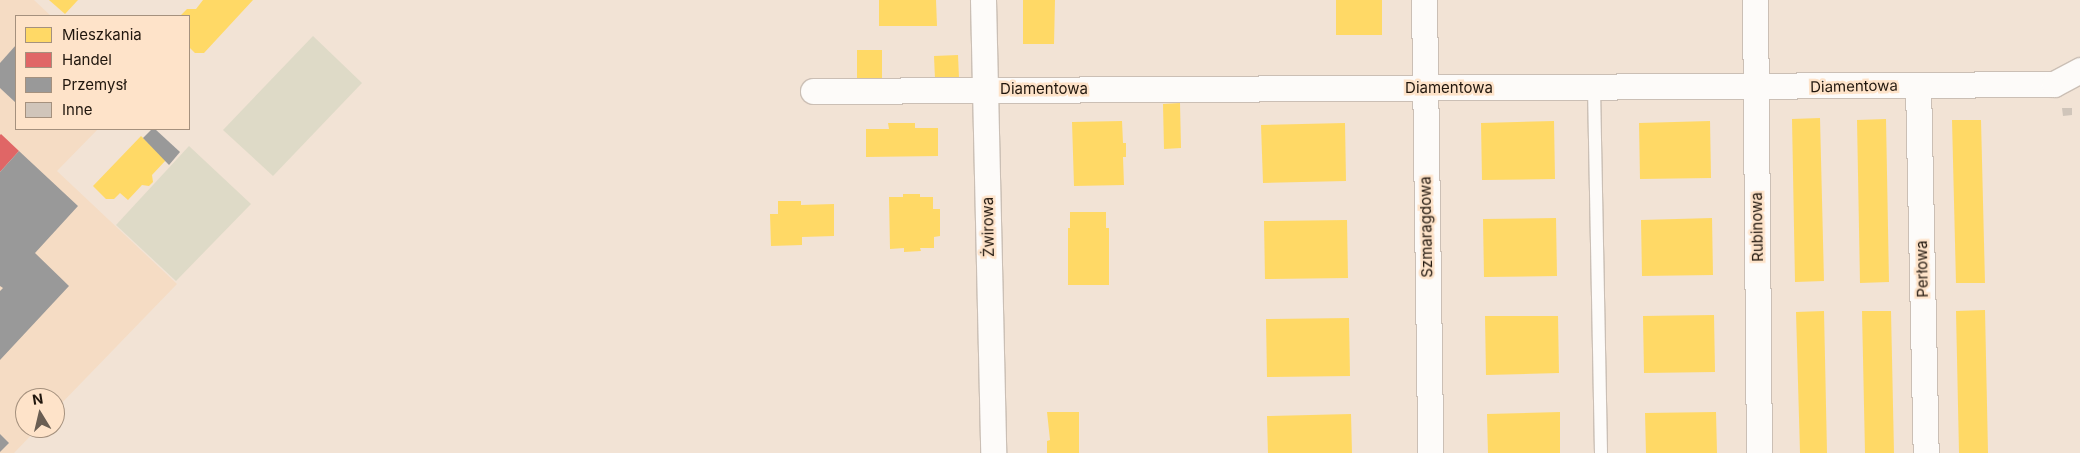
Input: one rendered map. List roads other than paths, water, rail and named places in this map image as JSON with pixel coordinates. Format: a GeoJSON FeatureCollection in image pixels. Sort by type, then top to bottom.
{"type":"FeatureCollection","features":[{"type":"Feature","properties":{"kind":"street","name":"Żwirowa"},"geometry":{"type":"LineString","coordinates":[[983,0],[993,453]]}},
{"type":"Feature","properties":{"kind":"street","name":"Szmaragdowa"},"geometry":{"type":"LineString","coordinates":[[1424,0],[1430,453]]}},
{"type":"Feature","properties":{"kind":"street","name":"Rubinowa"},"geometry":{"type":"LineString","coordinates":[[1755,0],[1760,453]]}},
{"type":"Feature","properties":{"kind":"street","name":"Diamentowa"},"geometry":{"type":"LineString","coordinates":[[813,91],[2054,84],[2080,70]]}},
{"type":"Feature","properties":{"kind":"street","name":"Perłowa"},"geometry":{"type":"LineString","coordinates":[[1918,85],[1926,453]]}},
{"type":"Feature","properties":{"kind":"lane"},"geometry":{"type":"LineString","coordinates":[[1594,88],[1601,453]]}}]}
